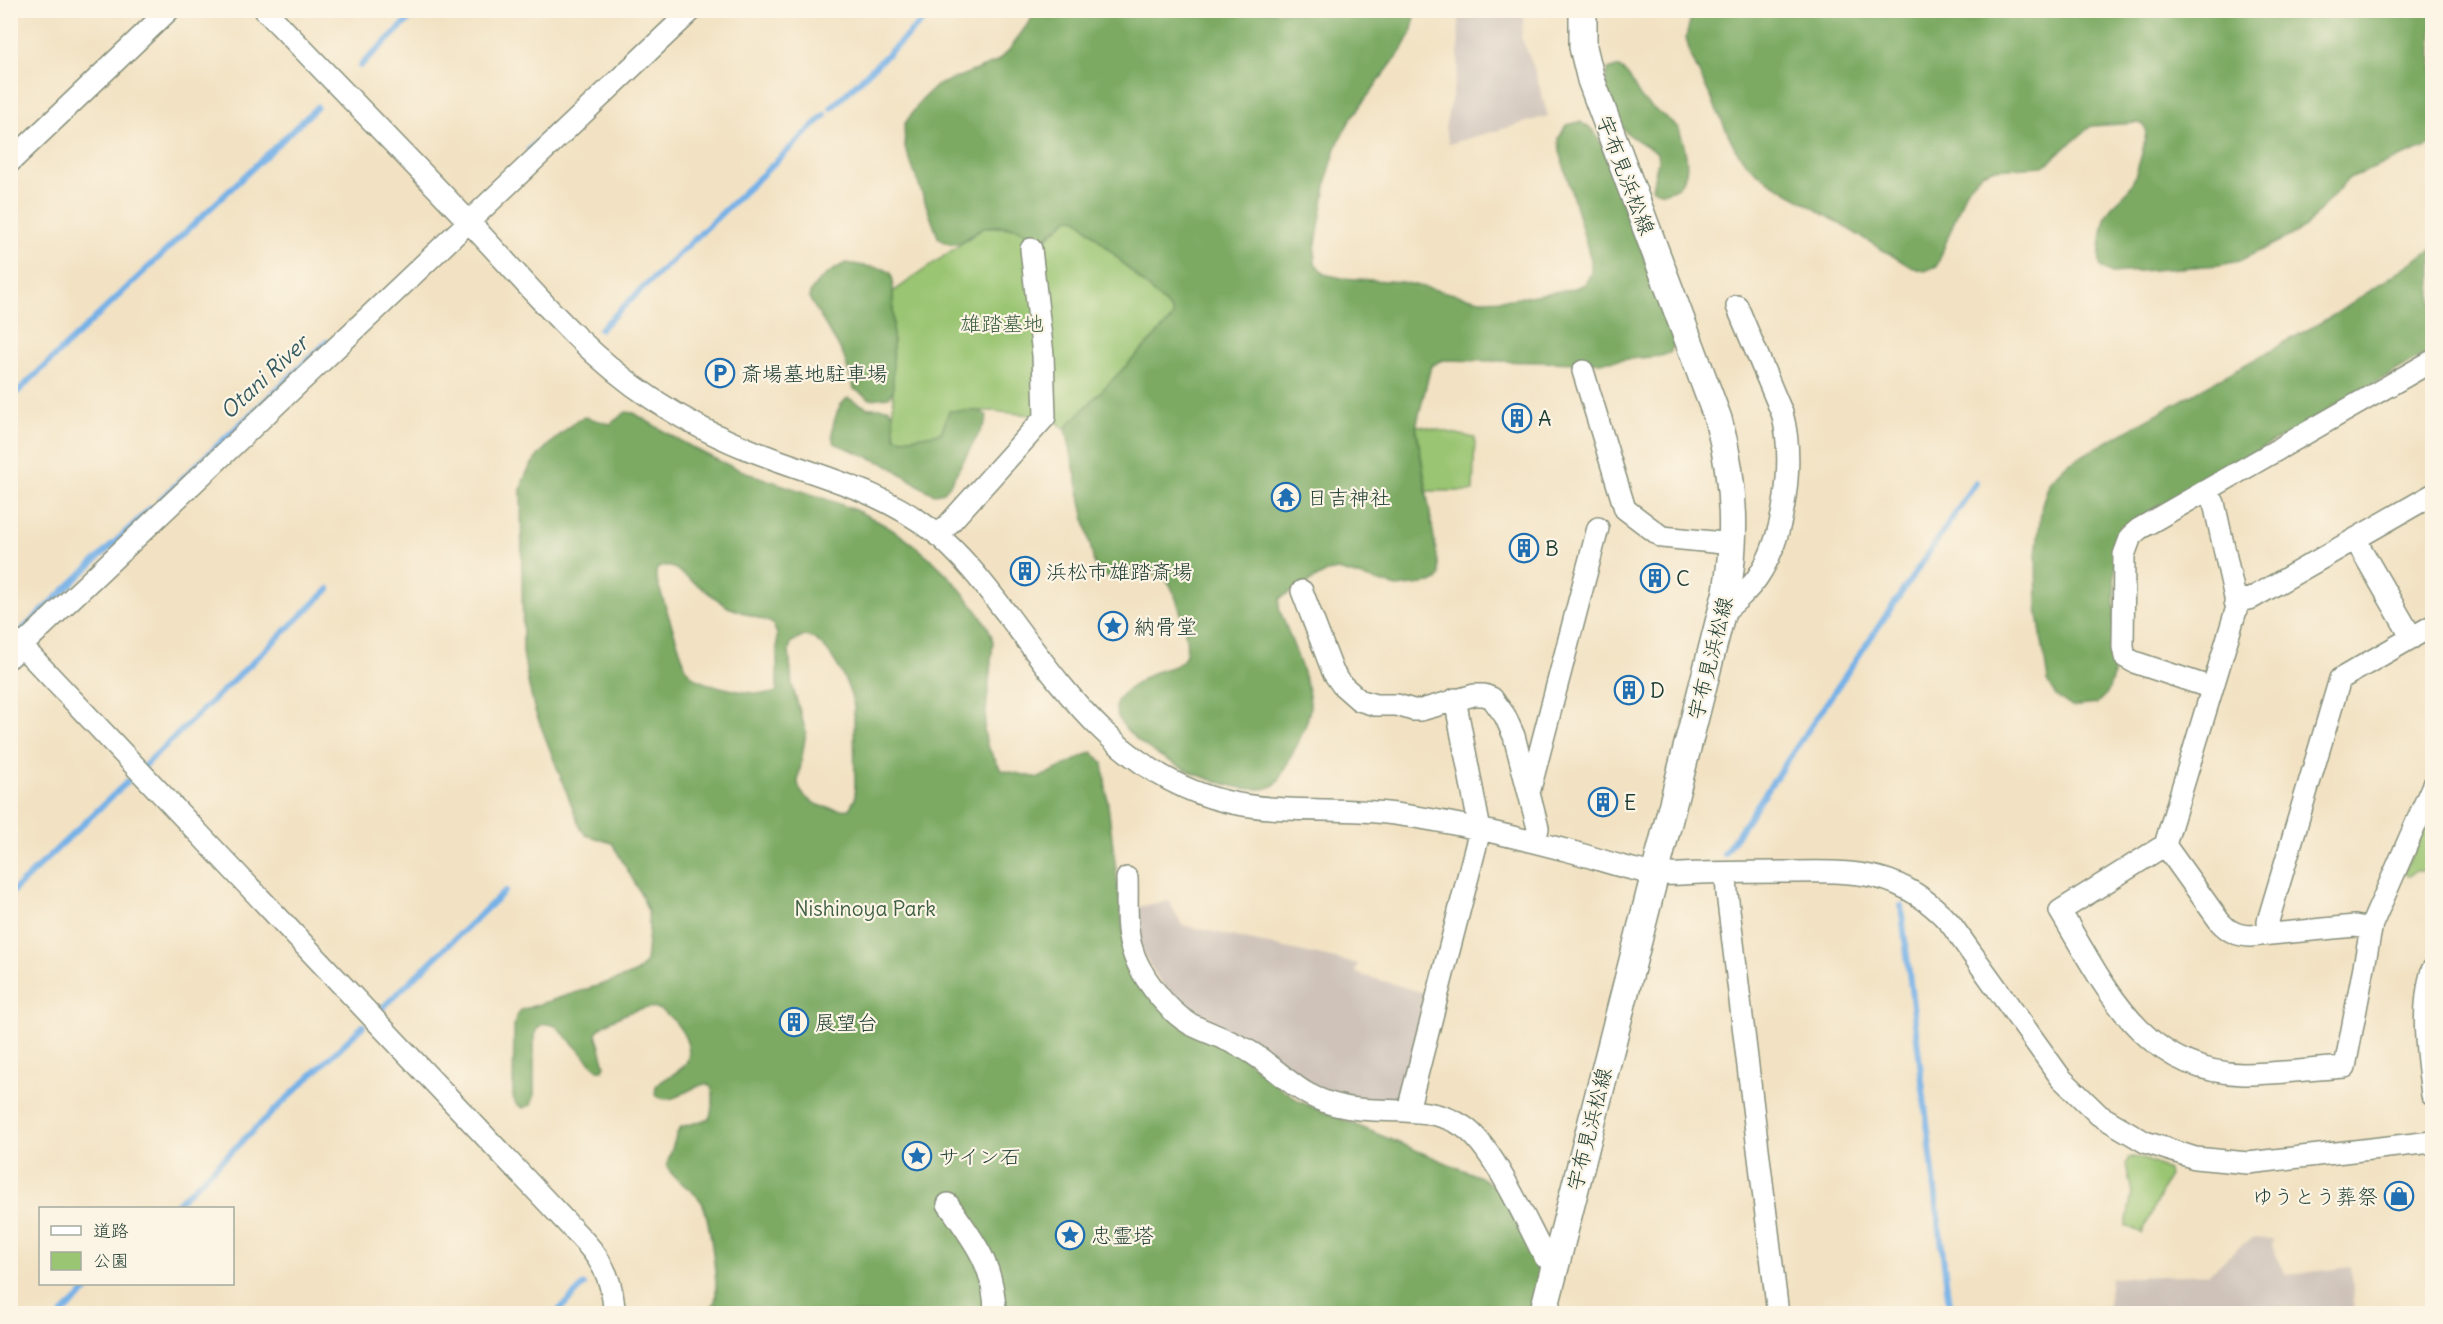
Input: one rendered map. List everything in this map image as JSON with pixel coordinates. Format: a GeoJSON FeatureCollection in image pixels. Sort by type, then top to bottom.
{"type":"FeatureCollection","features":[{"type":"Feature","properties":{"kind":"main road","name":"宇布見浜松線"},"geometry":{"type":"LineString","coordinates":[[1543,1314],[1721,614],[1733,544],[1733,494],[1718,419],[1591,80],[1583,47],[1583,10]]}},
{"type":"Feature","properties":{"kind":"street"},"geometry":{"type":"LineString","coordinates":[[10,162],[170,10]]}},
{"type":"Feature","properties":{"kind":"street"},"geometry":{"type":"LineString","coordinates":[[266,10],[581,341],[627,381],[690,422],[735,444],[848,484],[887,501],[938,536],[982,581],[1063,690],[1107,737],[1150,770],[1172,782],[1195,792],[1244,806],[1395,814],[1480,830],[1655,874],[1859,872],[1894,881],[1924,898],[1950,923],[2061,1078],[2099,1115],[2145,1142],[2195,1158],[2248,1162],[2433,1142]]}},
{"type":"Feature","properties":{"kind":"street"},"geometry":{"type":"LineString","coordinates":[[614,1314],[612,1289],[606,1272],[597,1256],[585,1242],[32,656],[14,648],[470,223],[693,10]]}},
{"type":"Feature","properties":{"kind":"street"},"geometry":{"type":"LineString","coordinates":[[938,536],[1045,417],[1043,354],[1031,249]]}},
{"type":"Feature","properties":{"kind":"street"},"geometry":{"type":"LineString","coordinates":[[1721,614],[1747,591],[1766,564],[1777,532],[1789,460],[1789,444],[1782,413],[1737,306]]}},
{"type":"Feature","properties":{"kind":"street"},"geometry":{"type":"LineString","coordinates":[[2212,688],[2134,662],[2126,657],[2123,647],[2124,555],[2131,536],[2139,529],[2433,361]]}},
{"type":"Feature","properties":{"kind":"street"},"geometry":{"type":"LineString","coordinates":[[1583,371],[1625,509],[1662,537],[1733,544]]}},
{"type":"Feature","properties":{"kind":"street"},"geometry":{"type":"LineString","coordinates":[[2207,491],[2214,503],[2236,607],[2165,845],[2060,912],[2117,1005],[2145,1036],[2181,1059],[2201,1067],[2243,1074],[2345,1067],[2371,929],[2433,787]]}},
{"type":"Feature","properties":{"kind":"street"},"geometry":{"type":"LineString","coordinates":[[2235,602],[2252,598],[2433,495]]}},
{"type":"Feature","properties":{"kind":"street"},"geometry":{"type":"LineString","coordinates":[[1530,792],[1598,528]]}},
{"type":"Feature","properties":{"kind":"street"},"geometry":{"type":"LineString","coordinates":[[2355,539],[2412,638]]}},
{"type":"Feature","properties":{"kind":"street"},"geometry":{"type":"LineString","coordinates":[[1302,591],[1333,672],[1342,685],[1359,700],[1376,705],[1397,705],[1413,710],[1474,694],[1484,694],[1492,698],[1499,706],[1519,748],[1538,828],[1535,842]]}},
{"type":"Feature","properties":{"kind":"street"},"geometry":{"type":"LineString","coordinates":[[2269,934],[2268,921],[2340,680],[2433,626]]}},
{"type":"Feature","properties":{"kind":"street"},"geometry":{"type":"LineString","coordinates":[[1408,1110],[1480,830],[1455,699]]}},
{"type":"Feature","properties":{"kind":"street"},"geometry":{"type":"LineString","coordinates":[[2165,845],[2220,922],[2228,930],[2239,935],[2355,926],[2371,929]]}},
{"type":"Feature","properties":{"kind":"street"},"geometry":{"type":"LineString","coordinates":[[1726,873],[1726,893],[1778,1314]]}},
{"type":"Feature","properties":{"kind":"street"},"geometry":{"type":"LineString","coordinates":[[1127,878],[1130,946],[1154,990],[1177,1016],[1248,1051],[1287,1082],[1326,1103],[1348,1108],[1408,1110],[1436,1114],[1475,1134],[1488,1152],[1545,1257],[1556,1260]]}},
{"type":"Feature","properties":{"kind":"street"},"geometry":{"type":"LineString","coordinates":[[2433,970],[2426,999],[2425,1021],[2433,1095]]}},
{"type":"Feature","properties":{"kind":"street"},"geometry":{"type":"LineString","coordinates":[[948,1204],[986,1261],[992,1279],[996,1314]]}},
{"type":"Feature","properties":{"kind":"shaded area"},"geometry":{"type":"Polygon","coordinates":[[[1446,11],[1525,11],[1521,37],[1533,65],[1548,116],[1449,144],[1445,128],[1458,68],[1459,13],[1447,16],[1446,11]]]}},
{"type":"Feature","properties":{"kind":"shaded area"},"geometry":{"type":"Polygon","coordinates":[[[1169,901],[1182,925],[1358,964],[1355,973],[1431,995],[1403,1101],[1349,1099],[1310,1086],[1196,1017],[1171,999],[1143,954],[1139,943],[1137,907],[1169,901]]]}},
{"type":"Feature","properties":{"kind":"shaded area"},"geometry":{"type":"Polygon","coordinates":[[[2255,1238],[2273,1239],[2272,1246],[2286,1275],[2351,1267],[2355,1313],[2107,1313],[2111,1278],[2208,1274],[2243,1244],[2255,1238]]]}},
{"type":"Feature","properties":{"kind":"green space"},"geometry":{"type":"Polygon","coordinates":[[[1693,10],[2432,11],[2432,145],[2349,178],[2305,227],[2239,261],[2220,265],[2112,273],[2103,269],[2100,263],[2104,223],[2111,208],[2132,184],[2143,150],[2146,130],[2143,124],[2137,123],[2091,126],[2044,166],[1993,169],[1982,173],[1966,190],[1937,266],[1925,271],[1911,267],[1764,178],[1747,164],[1735,148],[1690,54],[1686,37],[1693,10]]]}},
{"type":"Feature","properties":{"kind":"green space"},"geometry":{"type":"Polygon","coordinates":[[[1037,11],[1416,11],[1411,34],[1404,47],[1350,120],[1337,145],[1328,175],[1315,249],[1315,263],[1324,274],[1342,278],[1402,282],[1480,300],[1511,299],[1572,289],[1585,284],[1591,273],[1591,260],[1560,152],[1559,138],[1566,125],[1580,122],[1593,130],[1601,143],[1674,336],[1674,345],[1670,353],[1661,356],[1587,363],[1442,360],[1431,366],[1416,427],[1440,575],[1431,583],[1397,587],[1338,570],[1327,572],[1280,598],[1279,608],[1302,670],[1310,705],[1307,722],[1298,742],[1280,778],[1272,786],[1254,789],[1231,786],[1179,766],[1134,737],[1120,721],[1116,705],[1121,695],[1144,678],[1182,661],[1185,655],[1186,638],[1176,598],[1166,579],[1157,574],[1111,578],[1102,574],[1094,563],[1066,429],[1170,321],[1173,316],[1171,310],[1078,219],[1069,218],[1039,243],[1019,229],[997,226],[983,228],[956,244],[944,242],[938,237],[905,147],[904,125],[921,100],[936,86],[996,62],[1009,50],[1037,11]]]}},
{"type":"Feature","properties":{"kind":"green space"},"geometry":{"type":"Polygon","coordinates":[[[1616,67],[1629,76],[1642,99],[1679,129],[1686,155],[1686,173],[1683,181],[1669,191],[1660,192],[1652,188],[1658,161],[1657,153],[1625,131],[1613,111],[1607,93],[1606,76],[1608,70],[1616,67]]]}},
{"type":"Feature","properties":{"kind":"green space","name":"雄踏墓地"},"geometry":{"type":"Polygon","coordinates":[[[1073,217],[1078,219],[1171,310],[1173,316],[1170,321],[1065,429],[1051,417],[992,411],[950,411],[941,433],[903,439],[895,437],[893,430],[893,292],[985,227],[1018,228],[1043,241],[1073,217]]]}},
{"type":"Feature","properties":{"kind":"green space"},"geometry":{"type":"Polygon","coordinates":[[[2432,249],[2432,350],[2134,522],[2115,554],[2113,676],[2108,692],[2096,704],[2072,707],[2056,696],[2048,681],[2037,608],[2036,555],[2042,504],[2050,481],[2067,464],[2334,315],[2432,249]]]}},
{"type":"Feature","properties":{"kind":"green space"},"geometry":{"type":"Polygon","coordinates":[[[846,263],[884,269],[891,273],[893,281],[893,390],[889,397],[870,399],[854,389],[843,354],[809,298],[810,292],[818,282],[846,263]]]}},
{"type":"Feature","properties":{"kind":"green space"},"geometry":{"type":"Polygon","coordinates":[[[848,398],[868,408],[889,408],[893,414],[895,437],[903,439],[941,433],[949,411],[980,411],[987,416],[949,486],[944,492],[935,494],[888,465],[834,443],[835,419],[840,406],[848,398]]]}},
{"type":"Feature","properties":{"kind":"green space","name":"Nishinoya Park"},"geometry":{"type":"Polygon","coordinates":[[[626,412],[634,413],[702,453],[726,464],[855,510],[902,536],[931,559],[957,585],[980,614],[993,642],[984,731],[987,745],[1001,770],[1039,778],[1092,752],[1103,763],[1127,961],[1282,1089],[1301,1102],[1480,1177],[1494,1186],[1504,1199],[1540,1271],[1532,1314],[703,1313],[714,1303],[716,1293],[707,1219],[701,1201],[672,1174],[667,1164],[681,1127],[709,1119],[713,1091],[712,1087],[706,1084],[674,1098],[668,1099],[655,1095],[656,1086],[683,1067],[689,1056],[686,1039],[675,1022],[661,1011],[648,1008],[632,1012],[606,1024],[596,1033],[605,1066],[603,1070],[598,1070],[557,1027],[543,1024],[534,1036],[534,1097],[531,1105],[523,1108],[516,1104],[513,1097],[514,1025],[521,1010],[625,977],[637,972],[646,962],[648,912],[642,896],[612,843],[586,835],[581,829],[535,711],[523,652],[521,490],[524,479],[529,468],[551,442],[577,420],[585,417],[610,424],[626,412]],[[659,567],[656,571],[656,578],[686,668],[691,675],[711,685],[750,693],[777,691],[777,634],[772,623],[728,607],[674,568],[659,567]],[[805,636],[791,642],[789,650],[792,685],[806,732],[798,782],[800,790],[810,801],[825,807],[849,809],[855,799],[852,698],[830,654],[814,639],[805,636]]]}},
{"type":"Feature","properties":{"kind":"green space"},"geometry":{"type":"Polygon","coordinates":[[[1416,425],[1475,438],[1473,491],[1427,491],[1416,425]]]}},
{"type":"Feature","properties":{"kind":"green space"},"geometry":{"type":"Polygon","coordinates":[[[2432,808],[2432,871],[2415,871],[2409,876],[2404,873],[2432,808]]]}},
{"type":"Feature","properties":{"kind":"green space"},"geometry":{"type":"Polygon","coordinates":[[[2129,1157],[2154,1163],[2168,1170],[2169,1175],[2142,1233],[2126,1226],[2132,1193],[2126,1164],[2129,1157]]]}},
{"type":"Feature","properties":{"kind":"waterway"},"geometry":{"type":"LineString","coordinates":[[360,66],[419,10]]}},
{"type":"Feature","properties":{"kind":"waterway","name":"Otani River"},"geometry":{"type":"LineString","coordinates":[[529,150],[676,10]]}},
{"type":"Feature","properties":{"kind":"waterway"},"geometry":{"type":"LineString","coordinates":[[831,108],[934,10]]}},
{"type":"Feature","properties":{"kind":"waterway"},"geometry":{"type":"LineString","coordinates":[[10,399],[317,107]]}},
{"type":"Feature","properties":{"kind":"waterway"},"geometry":{"type":"LineString","coordinates":[[600,329],[825,115]]}},
{"type":"Feature","properties":{"kind":"waterway","name":"Otani River"},"geometry":{"type":"LineString","coordinates":[[160,500],[327,342]]}},
{"type":"Feature","properties":{"kind":"waterway"},"geometry":{"type":"LineString","coordinates":[[1724,854],[1976,483]]}},
{"type":"Feature","properties":{"kind":"waterway","name":"Otani River"},"geometry":{"type":"LineString","coordinates":[[17,635],[151,508]]}},
{"type":"Feature","properties":{"kind":"waterway"},"geometry":{"type":"LineString","coordinates":[[144,766],[329,589]]}},
{"type":"Feature","properties":{"kind":"waterway"},"geometry":{"type":"LineString","coordinates":[[10,894],[128,781]]}},
{"type":"Feature","properties":{"kind":"waterway"},"geometry":{"type":"LineString","coordinates":[[378,1012],[505,891]]}},
{"type":"Feature","properties":{"kind":"waterway"},"geometry":{"type":"LineString","coordinates":[[1901,906],[1950,1314]]}},
{"type":"Feature","properties":{"kind":"waterway"},"geometry":{"type":"LineString","coordinates":[[173,1207],[363,1026]]}},
{"type":"Feature","properties":{"kind":"waterway"},"geometry":{"type":"LineString","coordinates":[[62,1314],[93,1285]]}},
{"type":"Feature","properties":{"kind":"waterway"},"geometry":{"type":"LineString","coordinates":[[555,1314],[584,1285]]}},
{"type":"Feature","properties":{"kind":"place","name":"斎場墓地駐車場"},"geometry":{"type":"Point","coordinates":[720,373]}},
{"type":"Feature","properties":{"kind":"place","name":"A"},"geometry":{"type":"Point","coordinates":[1517,418]}},
{"type":"Feature","properties":{"kind":"place","name":"日吉神社"},"geometry":{"type":"Point","coordinates":[1286,497]}},
{"type":"Feature","properties":{"kind":"place","name":"B"},"geometry":{"type":"Point","coordinates":[1524,548]}},
{"type":"Feature","properties":{"kind":"place","name":"浜松市雄踏斎場"},"geometry":{"type":"Point","coordinates":[1025,571]}},
{"type":"Feature","properties":{"kind":"place","name":"C"},"geometry":{"type":"Point","coordinates":[1655,578]}},
{"type":"Feature","properties":{"kind":"place","name":"納骨堂"},"geometry":{"type":"Point","coordinates":[1113,626]}},
{"type":"Feature","properties":{"kind":"place","name":"D"},"geometry":{"type":"Point","coordinates":[1629,690]}},
{"type":"Feature","properties":{"kind":"place","name":"E"},"geometry":{"type":"Point","coordinates":[1603,802]}},
{"type":"Feature","properties":{"kind":"place","name":"展望台"},"geometry":{"type":"Point","coordinates":[794,1022]}},
{"type":"Feature","properties":{"kind":"place","name":"サイン石"},"geometry":{"type":"Point","coordinates":[917,1156]}},
{"type":"Feature","properties":{"kind":"place","name":"ゆうとう葬祭"},"geometry":{"type":"Point","coordinates":[2399,1196]}},
{"type":"Feature","properties":{"kind":"place","name":"忠霊塔"},"geometry":{"type":"Point","coordinates":[1070,1235]}}]}
